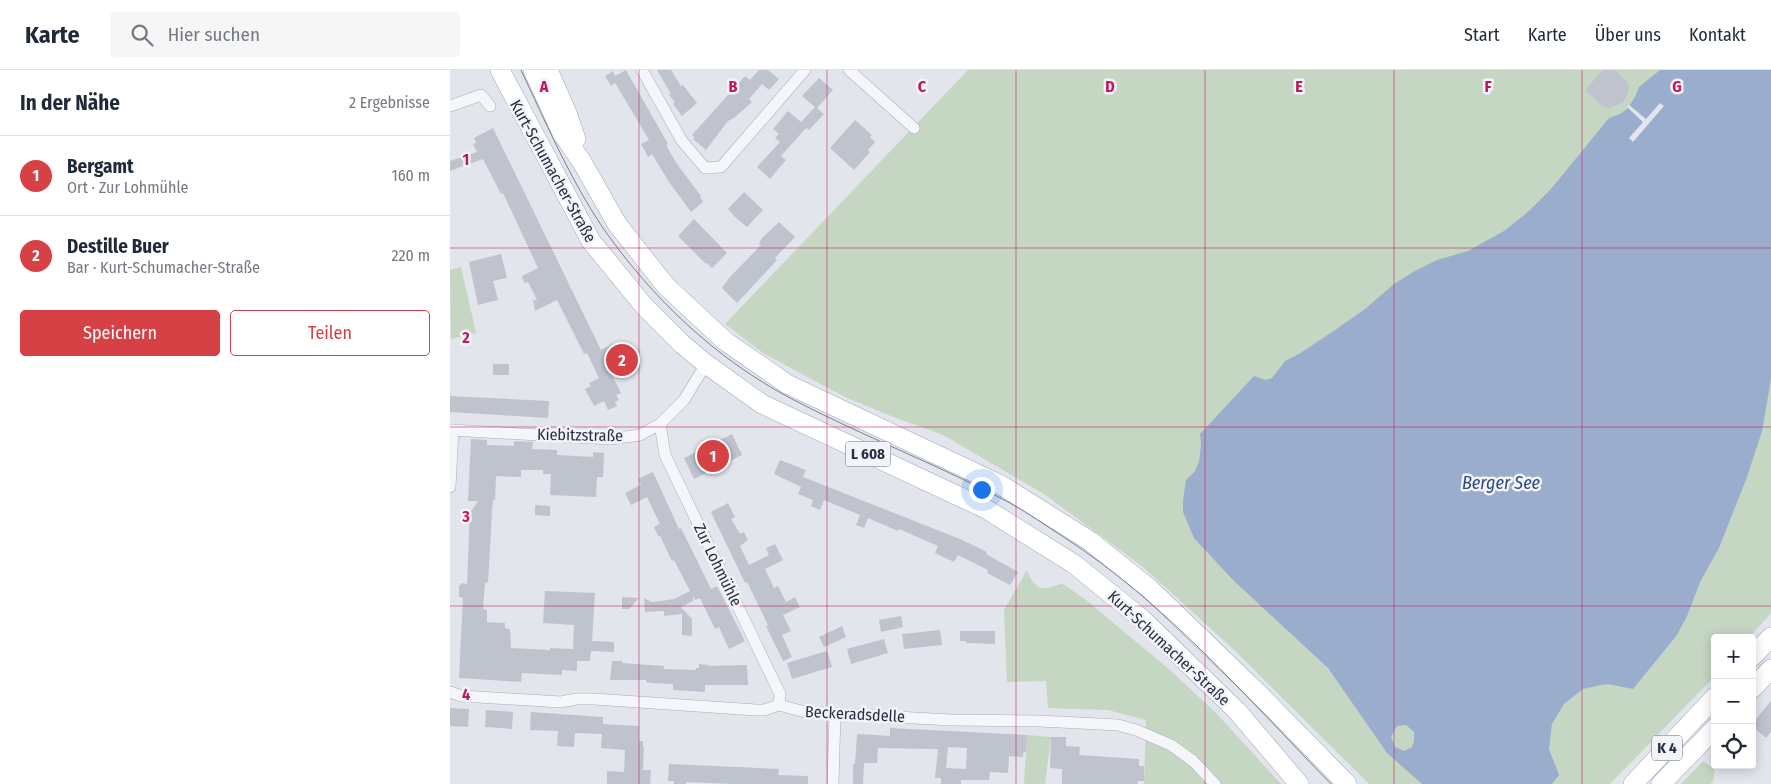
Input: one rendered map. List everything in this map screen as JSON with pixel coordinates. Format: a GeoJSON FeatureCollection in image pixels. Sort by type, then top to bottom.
{"type":"FeatureCollection","features":[{"type":"Feature","properties":{"kind":"main road","name":"Kurt-Schumacher-Straße"},"geometry":{"type":"LineString","coordinates":[[500,70],[591,241],[644,306],[682,344],[706,364],[762,404],[986,509],[1074,564],[1142,619],[1236,711],[1299,784]]}},
{"type":"Feature","properties":{"kind":"main road","name":"Kurt-Schumacher-Straße"},"geometry":{"type":"LineString","coordinates":[[533,70],[562,133],[582,162],[617,224],[666,286],[725,342],[787,384],[1001,485],[1090,541],[1150,589],[1260,695],[1348,784]]}},
{"type":"Feature","properties":{"kind":"main road","name":"Kurt-Schumacher-Straße"},"geometry":{"type":"LineString","coordinates":[[548,70],[571,122],[582,162]]}},
{"type":"Feature","properties":{"kind":"main road"},"geometry":{"type":"LineString","coordinates":[[1756,653],[1771,637]]}},
{"type":"Feature","properties":{"kind":"main road"},"geometry":{"type":"LineString","coordinates":[[1756,685],[1771,669]]}},
{"type":"Feature","properties":{"kind":"main road","name":"K 4"},"geometry":{"type":"LineString","coordinates":[[1633,784],[1711,701]]}},
{"type":"Feature","properties":{"kind":"main road","name":"K 4"},"geometry":{"type":"LineString","coordinates":[[1661,784],[1711,732]]}},
{"type":"Feature","properties":{"kind":"street"},"geometry":{"type":"LineString","coordinates":[[642,70],[682,141],[705,168],[721,167],[806,70]]}},
{"type":"Feature","properties":{"kind":"street"},"geometry":{"type":"LineString","coordinates":[[849,70],[914,128]]}},
{"type":"Feature","properties":{"kind":"street"},"geometry":{"type":"LineString","coordinates":[[450,106],[481,95],[490,106]]}},
{"type":"Feature","properties":{"kind":"street","name":"Kiebitzstraße"},"geometry":{"type":"LineString","coordinates":[[451,430],[610,439],[640,435],[660,424],[684,400],[706,364]]}},
{"type":"Feature","properties":{"kind":"street","name":"Zur Lohmühle"},"geometry":{"type":"LineString","coordinates":[[660,424],[665,456],[780,694],[778,705]]}},
{"type":"Feature","properties":{"kind":"street"},"geometry":{"type":"LineString","coordinates":[[450,487],[451,430]]}},
{"type":"Feature","properties":{"kind":"street","name":"Beckeradsdelle"},"geometry":{"type":"LineString","coordinates":[[450,692],[460,696],[561,702],[576,699],[594,699],[756,710],[764,710],[778,705],[806,712],[836,712],[951,720],[1040,721],[1118,725],[1136,730],[1171,745],[1193,760],[1215,784]]}},
{"type":"Feature","properties":{"kind":"street"},"geometry":{"type":"LineString","coordinates":[[833,784],[836,712]]}},
{"type":"Feature","properties":{"kind":"green space"},"geometry":{"type":"Polygon","coordinates":[[[968,70],[1771,70],[1771,613],[1753,634],[1711,634],[1711,680],[1610,784],[1369,784],[1231,647],[1143,567],[1044,494],[943,435],[845,397],[811,379],[763,353],[725,324],[968,70]]]}},
{"type":"Feature","properties":{"kind":"green space"},"geometry":{"type":"Polygon","coordinates":[[[461,267],[476,333],[451,339],[450,270],[461,267]]]}},
{"type":"Feature","properties":{"kind":"green space"},"geometry":{"type":"Polygon","coordinates":[[[1027,570],[1030,578],[1038,587],[1046,588],[1063,584],[1086,600],[1170,670],[1216,713],[1281,784],[1144,784],[1146,720],[1108,710],[1048,708],[1046,681],[1007,682],[1004,610],[1027,570]]]}},
{"type":"Feature","properties":{"kind":"green space"},"geometry":{"type":"Polygon","coordinates":[[[1027,735],[1051,737],[1045,784],[1024,784],[1027,735]]]}},
{"type":"Feature","properties":{"kind":"green space"},"geometry":{"type":"Polygon","coordinates":[[[1703,761],[1711,769],[1715,770],[1713,781],[1710,784],[1681,784],[1703,761]]]}},
{"type":"Feature","properties":{"kind":"water","name":"Berger See"},"geometry":{"type":"Polygon","coordinates":[[[1660,70],[1771,70],[1771,379],[1762,431],[1747,477],[1719,548],[1701,580],[1687,616],[1677,635],[1633,689],[1608,684],[1601,685],[1583,689],[1564,704],[1552,724],[1549,749],[1559,775],[1552,784],[1422,784],[1387,753],[1328,668],[1233,580],[1194,538],[1183,512],[1183,500],[1186,480],[1195,471],[1199,462],[1200,434],[1254,376],[1266,380],[1272,378],[1285,361],[1299,354],[1365,309],[1394,284],[1437,260],[1468,251],[1504,231],[1529,211],[1551,189],[1609,118],[1627,109],[1639,87],[1660,70]],[[1406,725],[1397,726],[1391,737],[1395,747],[1404,751],[1412,747],[1414,732],[1406,725]]]}},
{"type":"Feature","properties":{"kind":"pier"},"geometry":{"type":"Polygon","coordinates":[[[1660,103],[1664,106],[1633,142],[1629,138],[1643,122],[1627,107],[1629,105],[1646,119],[1660,103]]]}},
{"type":"Feature","properties":{"kind":"building"},"geometry":{"type":"Polygon","coordinates":[[[626,70],[668,144],[666,145],[677,164],[701,196],[703,202],[691,212],[669,182],[652,154],[648,157],[641,144],[649,140],[615,83],[611,86],[605,76],[613,71],[615,76],[626,70]]]}},
{"type":"Feature","properties":{"kind":"building"},"geometry":{"type":"Polygon","coordinates":[[[657,70],[671,70],[681,86],[683,85],[697,103],[682,116],[673,104],[675,102],[669,95],[671,94],[657,70]]]}},
{"type":"Feature","properties":{"kind":"building"},"geometry":{"type":"Polygon","coordinates":[[[759,70],[768,70],[779,79],[769,90],[762,84],[749,99],[752,102],[728,121],[706,150],[693,139],[695,138],[692,135],[745,76],[750,80],[759,70]]]}},
{"type":"Feature","properties":{"kind":"building"},"geometry":{"type":"Polygon","coordinates":[[[1603,70],[1616,70],[1629,84],[1624,102],[1610,108],[1602,106],[1585,90],[1603,70]]]}},
{"type":"Feature","properties":{"kind":"building"},"geometry":{"type":"Polygon","coordinates":[[[819,78],[833,90],[817,108],[824,114],[809,130],[806,128],[781,156],[786,160],[770,179],[757,167],[780,142],[775,138],[779,134],[773,129],[788,111],[801,122],[815,107],[802,96],[819,78]]]}},
{"type":"Feature","properties":{"kind":"building"},"geometry":{"type":"Polygon","coordinates":[[[855,120],[872,135],[870,137],[875,142],[868,150],[870,152],[854,170],[830,148],[855,120]]]}},
{"type":"Feature","properties":{"kind":"building"},"geometry":{"type":"Polygon","coordinates":[[[493,128],[601,350],[616,343],[627,366],[611,373],[621,393],[616,395],[619,400],[615,402],[617,406],[608,410],[604,401],[594,406],[585,389],[591,386],[589,383],[599,378],[587,353],[584,354],[557,300],[535,311],[533,300],[537,300],[528,282],[524,283],[522,276],[538,268],[503,193],[501,194],[483,159],[450,171],[450,161],[477,152],[473,144],[476,143],[474,138],[493,128]]]}},
{"type":"Feature","properties":{"kind":"building"},"geometry":{"type":"Polygon","coordinates":[[[744,192],[763,210],[747,227],[728,209],[744,192]]]}},
{"type":"Feature","properties":{"kind":"building"},"geometry":{"type":"Polygon","coordinates":[[[694,219],[727,253],[712,268],[678,236],[694,219]]]}},
{"type":"Feature","properties":{"kind":"building"},"geometry":{"type":"Polygon","coordinates":[[[779,222],[795,237],[775,258],[777,260],[737,303],[722,288],[729,278],[761,245],[759,244],[762,238],[779,222]]]}},
{"type":"Feature","properties":{"kind":"building"},"geometry":{"type":"Polygon","coordinates":[[[501,254],[507,278],[493,281],[498,300],[478,305],[469,262],[501,254]]]}},
{"type":"Feature","properties":{"kind":"building"},"geometry":{"type":"Polygon","coordinates":[[[493,364],[509,364],[509,375],[493,375],[493,364]]]}},
{"type":"Feature","properties":{"kind":"building"},"geometry":{"type":"Polygon","coordinates":[[[450,396],[549,401],[548,418],[450,412],[450,396]]]}},
{"type":"Feature","properties":{"kind":"building"},"geometry":{"type":"Polygon","coordinates":[[[732,434],[742,455],[694,479],[684,458],[732,434]]]}},
{"type":"Feature","properties":{"kind":"building"},"geometry":{"type":"Polygon","coordinates":[[[471,439],[487,440],[487,445],[514,446],[514,441],[533,442],[532,449],[557,450],[557,455],[593,457],[593,452],[604,453],[603,477],[597,477],[596,497],[550,495],[551,474],[543,474],[543,470],[521,470],[521,477],[496,476],[488,583],[485,582],[483,609],[487,610],[487,622],[505,623],[505,628],[510,629],[511,648],[573,649],[574,625],[543,623],[545,591],[595,593],[592,641],[614,642],[614,652],[591,651],[590,661],[577,661],[577,671],[562,670],[562,675],[522,673],[521,682],[459,678],[463,598],[459,597],[459,586],[462,583],[467,584],[470,513],[478,501],[468,501],[471,439]]]}},
{"type":"Feature","properties":{"kind":"building"},"geometry":{"type":"Polygon","coordinates":[[[780,460],[806,470],[803,477],[960,539],[987,552],[986,554],[1018,572],[1010,585],[987,573],[988,570],[958,555],[954,562],[935,553],[938,546],[899,529],[898,531],[868,518],[864,528],[856,525],[860,515],[824,500],[820,510],[811,506],[813,500],[798,494],[801,487],[774,474],[780,460]]]}},
{"type":"Feature","properties":{"kind":"building"},"geometry":{"type":"Polygon","coordinates":[[[653,472],[679,529],[681,528],[711,589],[717,586],[745,641],[729,649],[719,627],[715,629],[700,598],[695,600],[693,595],[693,601],[681,607],[692,619],[692,636],[682,635],[682,614],[664,616],[664,611],[645,612],[644,598],[652,602],[661,601],[674,599],[690,591],[674,560],[672,561],[660,536],[658,536],[654,527],[660,524],[647,497],[631,505],[625,493],[641,485],[638,479],[653,472]]]}},
{"type":"Feature","properties":{"kind":"building"},"geometry":{"type":"Polygon","coordinates":[[[728,503],[735,517],[731,519],[740,534],[744,532],[748,540],[740,546],[749,565],[769,555],[766,548],[775,544],[783,560],[765,569],[774,588],[778,586],[786,602],[795,597],[800,607],[783,615],[791,631],[782,635],[792,657],[783,661],[766,626],[768,625],[747,582],[745,583],[711,512],[728,503]]]}},
{"type":"Feature","properties":{"kind":"building"},"geometry":{"type":"Polygon","coordinates":[[[535,505],[550,506],[550,516],[535,515],[535,505]]]}},
{"type":"Feature","properties":{"kind":"building"},"geometry":{"type":"Polygon","coordinates":[[[622,597],[639,598],[629,609],[622,609],[622,597]]]}},
{"type":"Feature","properties":{"kind":"building"},"geometry":{"type":"Polygon","coordinates":[[[901,616],[903,627],[881,632],[879,620],[901,616]]]}},
{"type":"Feature","properties":{"kind":"building"},"geometry":{"type":"Polygon","coordinates":[[[842,626],[846,637],[824,647],[819,637],[842,626]]]}},
{"type":"Feature","properties":{"kind":"building"},"geometry":{"type":"Polygon","coordinates":[[[940,630],[942,645],[904,649],[902,634],[940,630]]]}},
{"type":"Feature","properties":{"kind":"building"},"geometry":{"type":"Polygon","coordinates":[[[960,631],[995,631],[995,644],[960,641],[960,631]]]}},
{"type":"Feature","properties":{"kind":"building"},"geometry":{"type":"Polygon","coordinates":[[[884,639],[888,653],[851,664],[847,649],[884,639]]]}},
{"type":"Feature","properties":{"kind":"building"},"geometry":{"type":"Polygon","coordinates":[[[827,651],[832,667],[792,679],[787,663],[827,651]]]}},
{"type":"Feature","properties":{"kind":"building"},"geometry":{"type":"Polygon","coordinates":[[[612,661],[664,666],[664,669],[696,670],[696,668],[699,668],[699,664],[708,666],[747,665],[748,685],[705,685],[705,692],[673,690],[673,684],[652,683],[646,682],[646,680],[610,680],[612,661]]]}},
{"type":"Feature","properties":{"kind":"building"},"geometry":{"type":"Polygon","coordinates":[[[1771,701],[1771,732],[1766,738],[1756,729],[1756,719],[1771,701]]]}},
{"type":"Feature","properties":{"kind":"building"},"geometry":{"type":"Polygon","coordinates":[[[450,708],[469,709],[468,727],[450,726],[450,708]]]}},
{"type":"Feature","properties":{"kind":"building"},"geometry":{"type":"Polygon","coordinates":[[[486,710],[513,712],[512,729],[485,727],[486,710]]]}},
{"type":"Feature","properties":{"kind":"building"},"geometry":{"type":"Polygon","coordinates":[[[531,712],[603,717],[603,724],[639,726],[639,741],[643,741],[644,747],[643,770],[651,770],[650,784],[607,784],[607,771],[624,772],[625,750],[601,748],[602,734],[575,733],[574,747],[557,746],[558,731],[530,730],[531,712]]]}},
{"type":"Feature","properties":{"kind":"building"},"geometry":{"type":"Polygon","coordinates":[[[890,728],[1027,735],[1026,751],[1023,753],[1023,757],[1009,756],[1008,773],[990,772],[989,780],[961,780],[961,784],[941,784],[941,778],[935,778],[938,749],[878,748],[877,763],[864,763],[863,784],[853,784],[853,764],[855,764],[857,734],[890,736],[890,728]],[[948,747],[946,768],[966,769],[967,748],[948,747]]]}},
{"type":"Feature","properties":{"kind":"building"},"geometry":{"type":"Polygon","coordinates":[[[1051,737],[1066,737],[1066,746],[1080,747],[1079,755],[1139,759],[1139,766],[1144,766],[1144,781],[1138,781],[1138,784],[1062,784],[1062,769],[1050,768],[1051,737]]]}},
{"type":"Feature","properties":{"kind":"building"},"geometry":{"type":"Polygon","coordinates":[[[669,764],[779,769],[778,775],[808,776],[808,784],[686,782],[686,784],[674,784],[674,781],[668,781],[669,764]]]}},
{"type":"Feature","properties":{"kind":"tram line"},"geometry":{"type":"LineString","coordinates":[[521,70],[569,171],[591,210],[622,254],[642,278],[687,324],[711,345],[762,382],[845,425],[1010,503],[1100,562],[1136,590],[1203,652],[1331,784]]}},
{"type":"Feature","properties":{"kind":"place","name":"Destille Buer"},"geometry":{"type":"Point","coordinates":[622,360]}},
{"type":"Feature","properties":{"kind":"place","name":"Bergamt"},"geometry":{"type":"Point","coordinates":[713,456]}}]}
